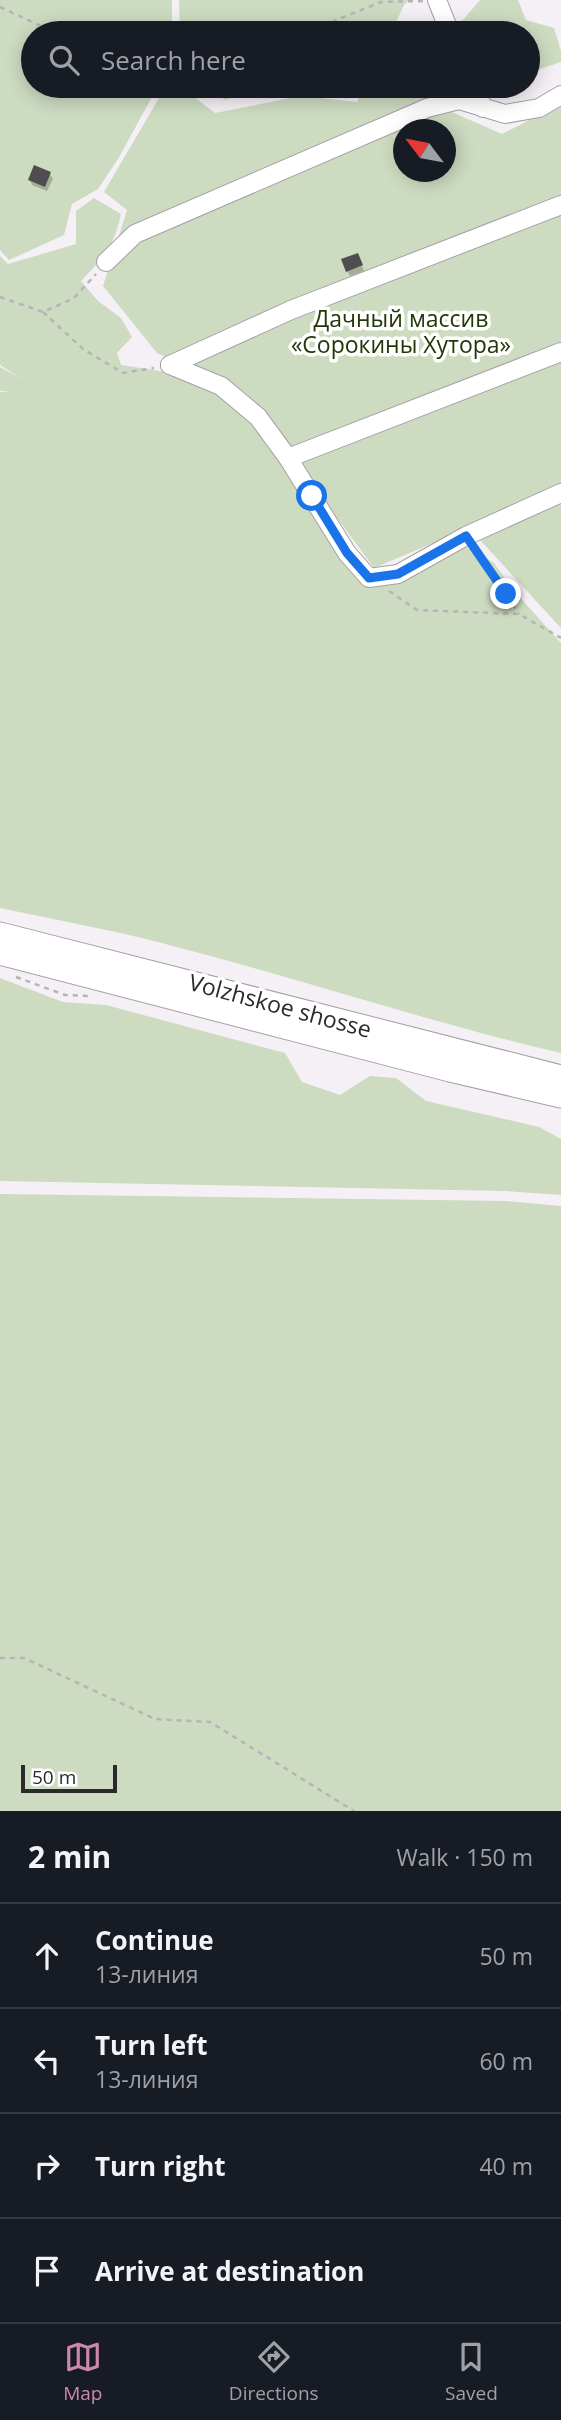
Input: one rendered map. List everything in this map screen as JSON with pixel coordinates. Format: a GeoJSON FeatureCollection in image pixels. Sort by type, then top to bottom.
{"type":"FeatureCollection","features":[{"type":"Feature","properties":{"kind":"main road","name":"Volzhskoe shosse"},"geometry":{"type":"LineString","coordinates":[[0,934],[561,1077]]}},
{"type":"Feature","properties":{"kind":"main road","name":"Volzhskoe shosse"},"geometry":{"type":"LineString","coordinates":[[0,953],[450,1070],[561,1096]]}},
{"type":"Feature","properties":{"kind":"lane"},"geometry":{"type":"LineString","coordinates":[[437,1],[445,21]]}},
{"type":"Feature","properties":{"kind":"lane"},"geometry":{"type":"LineString","coordinates":[[106,262],[135,234],[427,108],[459,100],[505,114],[539,108],[561,95]]}},
{"type":"Feature","properties":{"kind":"lane"},"geometry":{"type":"LineString","coordinates":[[479,98],[483,108]]}},
{"type":"Feature","properties":{"kind":"lane"},"geometry":{"type":"LineString","coordinates":[[170,365],[292,310],[561,205]]}},
{"type":"Feature","properties":{"kind":"lane"},"geometry":{"type":"LineString","coordinates":[[288,458],[561,352]]}},
{"type":"Feature","properties":{"kind":"lane"},"geometry":{"type":"LineString","coordinates":[[170,365],[221,386],[258,417],[288,458],[347,553],[369,578],[398,574],[466,536],[561,493]]}},
{"type":"Feature","properties":{"kind":"path"},"geometry":{"type":"LineString","coordinates":[[334,21],[381,2],[437,1]]}},
{"type":"Feature","properties":{"kind":"path"},"geometry":{"type":"LineString","coordinates":[[0,7],[30,21]]}},
{"type":"Feature","properties":{"kind":"path"},"geometry":{"type":"LineString","coordinates":[[43,312],[74,298],[106,262]]}},
{"type":"Feature","properties":{"kind":"path"},"geometry":{"type":"LineString","coordinates":[[0,297],[43,312],[83,349],[123,373],[170,365]]}},
{"type":"Feature","properties":{"kind":"path"},"geometry":{"type":"LineString","coordinates":[[466,536],[519,614],[561,638]]}},
{"type":"Feature","properties":{"kind":"path"},"geometry":{"type":"LineString","coordinates":[[369,578],[417,610],[519,614]]}},
{"type":"Feature","properties":{"kind":"path"},"geometry":{"type":"LineString","coordinates":[[0,1658],[24,1658],[155,1719],[210,1722],[354,1811]]}},
{"type":"Feature","properties":{"kind":"green space"},"geometry":{"type":"Polygon","coordinates":[[[0,0],[172,0],[172,21],[21,21],[21,98],[151,98],[98,189],[72,204],[64,235],[9,260],[0,250],[0,0]]]}},
{"type":"Feature","properties":{"kind":"green space"},"geometry":{"type":"Polygon","coordinates":[[[179,0],[409,0],[397,21],[180,21],[179,0]]]}},
{"type":"Feature","properties":{"kind":"green space"},"geometry":{"type":"Polygon","coordinates":[[[480,0],[518,0],[526,20],[530,21],[459,21],[480,0]]]}},
{"type":"Feature","properties":{"kind":"green space"},"geometry":{"type":"Polygon","coordinates":[[[540,24],[554,28],[561,51],[561,62],[540,69],[540,24]]]}},
{"type":"Feature","properties":{"kind":"green space","name":"Дачный массив «Сорокины Хутора»"},"geometry":{"type":"Polygon","coordinates":[[[159,98],[196,98],[215,113],[291,98],[357,102],[359,98],[436,98],[438,106],[502,134],[561,104],[561,628],[469,528],[374,568],[245,393],[157,353],[103,286],[127,210],[104,192],[159,98]]]}},
{"type":"Feature","properties":{"kind":"green space"},"geometry":{"type":"Polygon","coordinates":[[[94,198],[121,214],[107,251],[81,281],[98,301],[121,318],[132,337],[117,353],[121,365],[179,374],[216,387],[254,418],[365,584],[399,584],[466,547],[494,563],[514,591],[561,643],[561,1053],[180,948],[0,908],[0,392],[12,391],[0,391],[0,367],[22,379],[0,365],[0,256],[8,264],[76,244],[76,211],[94,198]]]}},
{"type":"Feature","properties":{"kind":"green space"},"geometry":{"type":"Polygon","coordinates":[[[0,978],[63,1002],[106,1005],[285,1053],[302,1082],[340,1095],[370,1076],[396,1078],[426,1101],[539,1127],[561,1139],[561,1195],[505,1191],[0,1181],[0,978]]]}},
{"type":"Feature","properties":{"kind":"green space"},"geometry":{"type":"Polygon","coordinates":[[[0,1194],[506,1201],[561,1206],[561,1811],[0,1811],[0,1194]]]}},
{"type":"Feature","properties":{"kind":"building"},"geometry":{"type":"Polygon","coordinates":[[[34,165],[51,172],[45,187],[28,180],[34,165]]]}},
{"type":"Feature","properties":{"kind":"building"},"geometry":{"type":"Polygon","coordinates":[[[358,253],[363,265],[346,272],[341,259],[358,253]]]}},
{"type":"Feature","properties":{"kind":"route"},"geometry":{"type":"LineString","coordinates":[[312,496],[347,553],[369,578],[398,574],[466,536],[506,594]]}}]}
